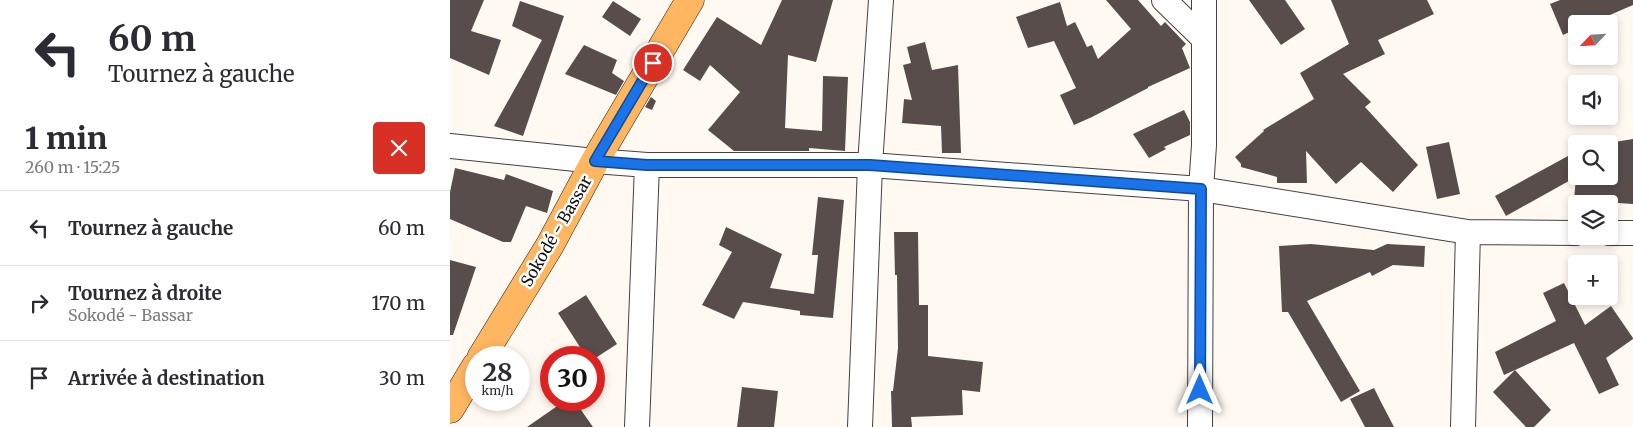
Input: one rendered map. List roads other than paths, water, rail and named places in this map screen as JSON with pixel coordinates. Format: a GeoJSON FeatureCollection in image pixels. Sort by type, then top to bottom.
{"type":"FeatureCollection","features":[{"type":"Feature","properties":{"kind":"main road","name":"Sokodé - Bassar"},"geometry":{"type":"LineString","coordinates":[[488,346],[550,245],[683,5]]}},
{"type":"Feature","properties":{"kind":"main road"},"geometry":{"type":"LineString","coordinates":[[450,409],[465,384]]}},
{"type":"Feature","properties":{"kind":"street"},"geometry":{"type":"LineString","coordinates":[[860,427],[870,165],[881,0]]}},
{"type":"Feature","properties":{"kind":"street"},"geometry":{"type":"LineString","coordinates":[[1164,0],[1204,39]]}},
{"type":"Feature","properties":{"kind":"street"},"geometry":{"type":"LineString","coordinates":[[1200,427],[1204,0]]}},
{"type":"Feature","properties":{"kind":"street"},"geometry":{"type":"LineString","coordinates":[[450,146],[647,165],[870,165],[1201,189],[1468,232],[1568,233]]}},
{"type":"Feature","properties":{"kind":"street"},"geometry":{"type":"LineString","coordinates":[[637,427],[647,165]]}},
{"type":"Feature","properties":{"kind":"street"},"geometry":{"type":"LineString","coordinates":[[1463,427],[1468,232]]}},
{"type":"Feature","properties":{"kind":"street"},"geometry":{"type":"LineString","coordinates":[[1618,233],[1633,233]]}}]}
